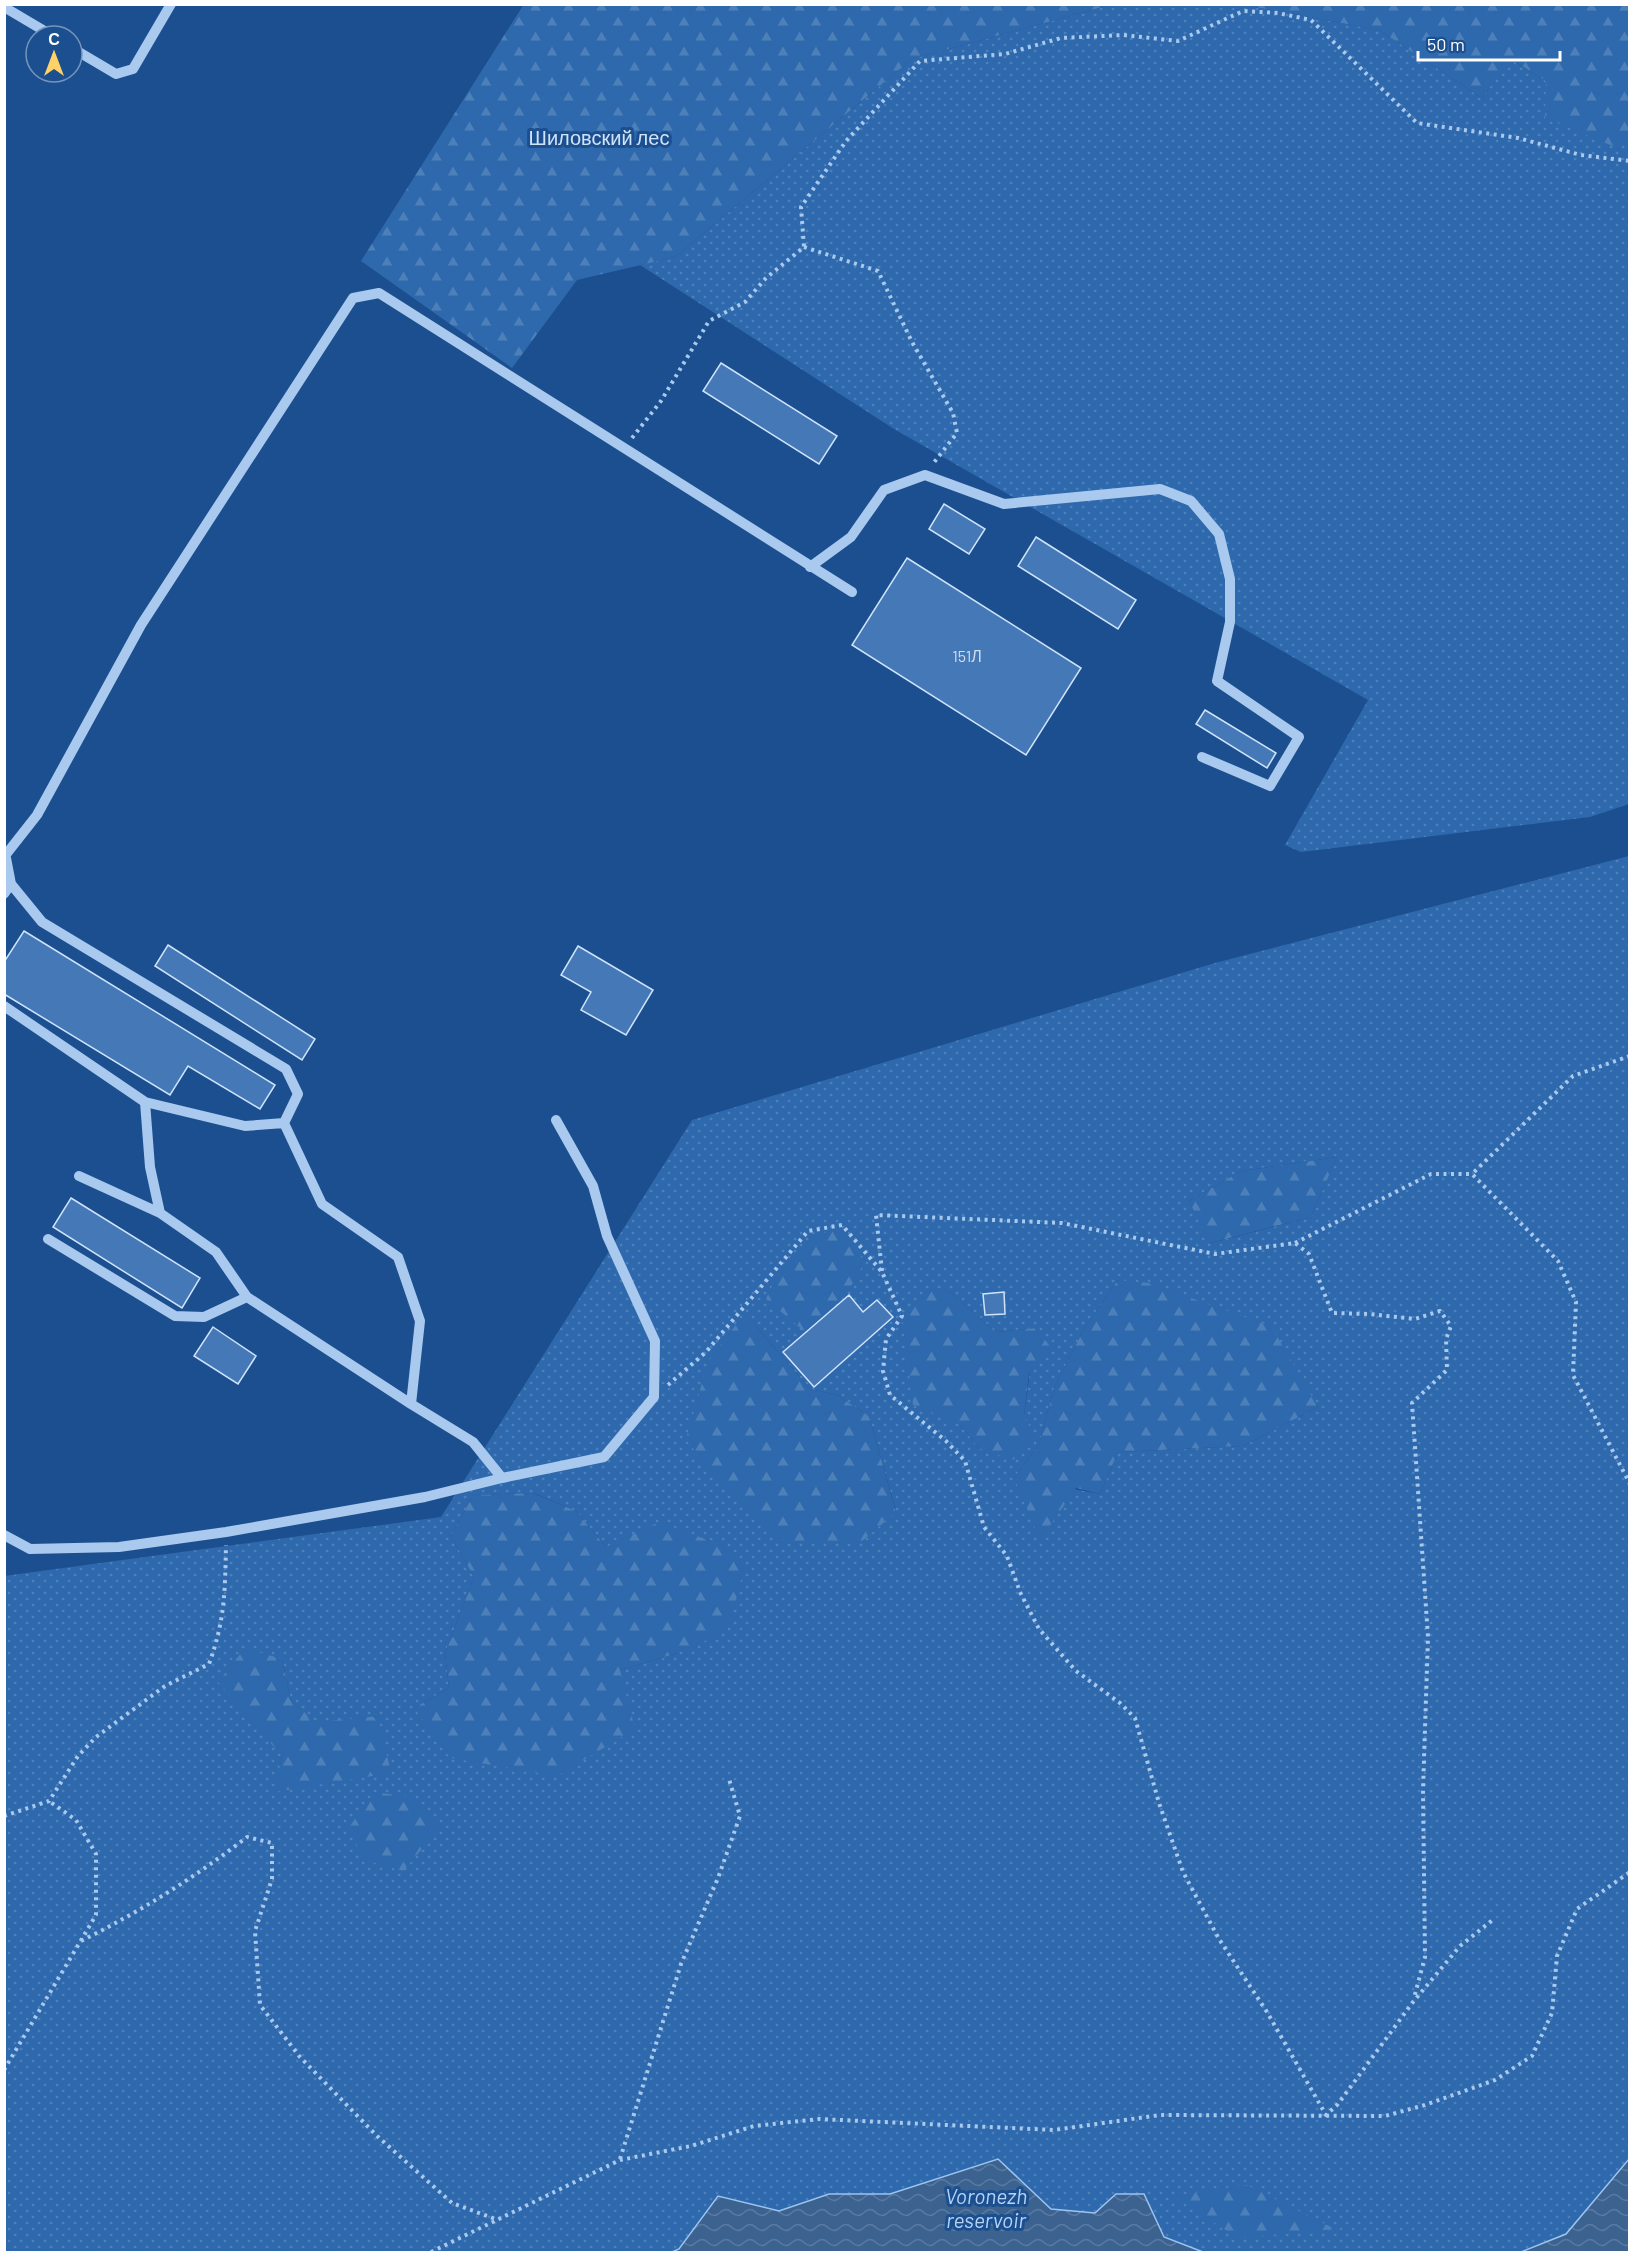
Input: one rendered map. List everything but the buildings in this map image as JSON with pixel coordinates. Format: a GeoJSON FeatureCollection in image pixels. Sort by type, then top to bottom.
{"type":"FeatureCollection","features":[{"type":"Feature","properties":{"kind":"lane"},"geometry":{"type":"LineString","coordinates":[[84,55],[116,74],[133,69],[171,4]]}},
{"type":"Feature","properties":{"kind":"lane"},"geometry":{"type":"LineString","coordinates":[[4,7],[33,24]]}},
{"type":"Feature","properties":{"kind":"lane"},"geometry":{"type":"LineString","coordinates":[[284,1123],[298,1094],[286,1069],[42,922],[11,884],[5,857],[37,815],[141,625],[353,298],[379,293],[852,592]]}},
{"type":"Feature","properties":{"kind":"lane"},"geometry":{"type":"LineString","coordinates":[[810,567],[851,537],[884,490],[925,475],[1004,504],[1160,489],[1191,501],[1219,534],[1230,579],[1230,622],[1217,681],[1299,737],[1270,786],[1202,757]]}},
{"type":"Feature","properties":{"kind":"lane"},"geometry":{"type":"LineString","coordinates":[[4,894],[11,884]]}},
{"type":"Feature","properties":{"kind":"lane"},"geometry":{"type":"LineString","coordinates":[[4,1006],[145,1102],[245,1126],[284,1123]]}},
{"type":"Feature","properties":{"kind":"lane"},"geometry":{"type":"LineString","coordinates":[[145,1102],[150,1167],[160,1213]]}},
{"type":"Feature","properties":{"kind":"lane"},"geometry":{"type":"LineString","coordinates":[[4,1534],[30,1549],[119,1547],[226,1532],[425,1497],[604,1456],[654,1397],[655,1341],[607,1236],[593,1186],[556,1120]]}},
{"type":"Feature","properties":{"kind":"lane"},"geometry":{"type":"LineString","coordinates":[[284,1123],[322,1204],[398,1257],[420,1322],[411,1404]]}},
{"type":"Feature","properties":{"kind":"lane"},"geometry":{"type":"LineString","coordinates":[[79,1176],[160,1213],[216,1252],[247,1297],[473,1442],[502,1478]]}},
{"type":"Feature","properties":{"kind":"lane"},"geometry":{"type":"LineString","coordinates":[[48,1239],[175,1316],[204,1317],[247,1297]]}},
{"type":"Feature","properties":{"kind":"path"},"geometry":{"type":"LineString","coordinates":[[804,247],[801,207],[846,141],[920,62],[1005,54],[1061,38],[1123,34],[1178,41],[1243,11],[1278,13],[1311,20],[1417,123],[1518,138],[1581,155],[1629,161]]}},
{"type":"Feature","properties":{"kind":"path"},"geometry":{"type":"LineString","coordinates":[[624,448],[661,400],[709,321],[745,302],[766,278],[804,247]]}},
{"type":"Feature","properties":{"kind":"path"},"geometry":{"type":"LineString","coordinates":[[804,247],[878,271],[912,342],[953,413],[957,432],[925,475]]}},
{"type":"Feature","properties":{"kind":"path"},"geometry":{"type":"LineString","coordinates":[[882,1272],[876,1215],[1062,1223],[1215,1254],[1295,1243],[1431,1174],[1472,1174],[1573,1076],[1629,1056]]}},
{"type":"Feature","properties":{"kind":"path"},"geometry":{"type":"LineString","coordinates":[[1472,1174],[1558,1261],[1576,1302],[1573,1375],[1629,1484]]}},
{"type":"Feature","properties":{"kind":"path"},"geometry":{"type":"LineString","coordinates":[[654,1397],[706,1352],[808,1231],[842,1225],[882,1272],[902,1316],[886,1339],[884,1371],[890,1395],[946,1441],[965,1461],[984,1527],[1007,1556],[1020,1592],[1039,1629],[1076,1671],[1120,1703],[1135,1718],[1159,1803],[1183,1872],[1220,1939],[1267,2012],[1326,2115]]}},
{"type":"Feature","properties":{"kind":"path"},"geometry":{"type":"LineString","coordinates":[[1295,1243],[1309,1254],[1332,1313],[1415,1319],[1440,1311],[1451,1326],[1446,1339],[1447,1370],[1412,1403],[1428,1637],[1423,1790],[1425,1957],[1413,2002]]}},
{"type":"Feature","properties":{"kind":"path"},"geometry":{"type":"LineString","coordinates":[[4,1816],[49,1801],[78,1756],[96,1737],[165,1686],[209,1664],[220,1635],[225,1604],[226,1532]]}},
{"type":"Feature","properties":{"kind":"path"},"geometry":{"type":"LineString","coordinates":[[620,2160],[681,1964],[718,1878],[740,1816],[729,1779]]}},
{"type":"Feature","properties":{"kind":"path"},"geometry":{"type":"LineString","coordinates":[[4,2070],[96,1915],[96,1854],[76,1820],[49,1801]]}},
{"type":"Feature","properties":{"kind":"path"},"geometry":{"type":"LineString","coordinates":[[81,1941],[136,1913],[210,1866],[247,1837],[272,1843],[272,1879],[255,1931],[260,2005],[300,2057],[377,2136],[443,2196],[452,2203],[499,2220]]}},
{"type":"Feature","properties":{"kind":"path"},"geometry":{"type":"LineString","coordinates":[[431,2253],[620,2160],[691,2146],[754,2126],[819,2119],[1054,2130],[1160,2115],[1385,2116],[1425,2105],[1495,2080],[1532,2056],[1552,2013],[1557,1956],[1577,1909],[1629,1872]]}},
{"type":"Feature","properties":{"kind":"path"},"geometry":{"type":"LineString","coordinates":[[1326,2115],[1338,2104],[1413,2002],[1460,1946],[1495,1918]]}},
{"type":"Feature","properties":{"kind":"green space","name":"Шиловский лес"},"geometry":{"type":"Polygon","coordinates":[[[524,4],[1110,5],[912,59],[675,257],[577,280],[512,368],[361,261],[524,4]]]}},
{"type":"Feature","properties":{"kind":"green space"},"geometry":{"type":"Polygon","coordinates":[[[1110,5],[1244,5],[1379,30],[1482,98],[1510,59],[1546,81],[1619,149],[1629,135],[1629,804],[1590,817],[1301,852],[1285,845],[1368,700],[894,429],[640,265],[675,257],[912,59],[1110,5]]]}},
{"type":"Feature","properties":{"kind":"green space"},"geometry":{"type":"Polygon","coordinates":[[[1244,5],[1629,5],[1629,135],[1620,149],[1545,118],[1546,81],[1511,59],[1482,98],[1379,30],[1244,5]]]}},
{"type":"Feature","properties":{"kind":"green space"},"geometry":{"type":"Polygon","coordinates":[[[1629,856],[1630,2159],[1566,2234],[1521,2252],[1203,2252],[1164,2237],[1144,2194],[1116,2194],[1095,2214],[1051,2209],[998,2159],[890,2194],[829,2194],[779,2211],[718,2196],[679,2250],[672,2252],[5,2252],[4,1576],[441,1517],[692,1120],[1215,963],[1629,856]],[[1337,1157],[1241,1171],[1189,1201],[1211,1243],[1311,1217],[1337,1157]],[[1118,1280],[1085,1327],[1054,1388],[1039,1444],[1014,1478],[1100,1494],[1118,1452],[1243,1446],[1318,1407],[1118,1280]],[[949,1291],[960,1425],[980,1449],[1024,1415],[1036,1328],[996,1332],[949,1291]],[[754,1324],[896,1511],[869,1416],[837,1395],[810,1389],[754,1324]],[[534,1493],[473,1495],[451,1536],[474,1577],[445,1653],[449,1688],[414,1708],[620,1670],[678,1653],[606,1547],[576,1511],[534,1493]],[[282,1659],[282,1756],[275,1792],[378,1716],[316,1723],[291,1701],[282,1659]]]}},
{"type":"Feature","properties":{"kind":"green space"},"geometry":{"type":"Polygon","coordinates":[[[1337,1157],[1311,1217],[1210,1243],[1189,1201],[1241,1171],[1337,1157]]]}},
{"type":"Feature","properties":{"kind":"green space"},"geometry":{"type":"Polygon","coordinates":[[[840,1229],[865,1262],[846,1295],[804,1331],[766,1299],[777,1275],[814,1235],[840,1229]]]}},
{"type":"Feature","properties":{"kind":"green space"},"geometry":{"type":"Polygon","coordinates":[[[1118,1280],[1148,1283],[1271,1326],[1318,1407],[1243,1446],[1118,1452],[1100,1494],[1076,1488],[1040,1540],[1014,1478],[1039,1444],[1054,1388],[1085,1327],[1118,1280]]]}},
{"type":"Feature","properties":{"kind":"green space"},"geometry":{"type":"Polygon","coordinates":[[[931,1287],[949,1291],[996,1332],[1036,1328],[1052,1349],[1029,1374],[1024,1415],[1034,1435],[1013,1460],[980,1449],[960,1425],[913,1405],[902,1316],[931,1287]]]}},
{"type":"Feature","properties":{"kind":"green space"},"geometry":{"type":"Polygon","coordinates":[[[741,1318],[754,1324],[810,1389],[837,1395],[869,1416],[896,1512],[860,1543],[784,1541],[714,1478],[686,1439],[708,1362],[741,1318]]]}},
{"type":"Feature","properties":{"kind":"green space"},"geometry":{"type":"Polygon","coordinates":[[[533,1493],[576,1511],[606,1547],[659,1522],[732,1549],[745,1566],[727,1631],[678,1653],[620,1670],[635,1729],[557,1776],[450,1758],[414,1708],[449,1688],[445,1653],[474,1577],[451,1536],[473,1495],[533,1493]]]}},
{"type":"Feature","properties":{"kind":"green space"},"geometry":{"type":"Polygon","coordinates":[[[245,1648],[282,1659],[291,1701],[316,1722],[378,1716],[391,1773],[274,1792],[282,1756],[218,1682],[245,1648]]]}},
{"type":"Feature","properties":{"kind":"green space"},"geometry":{"type":"Polygon","coordinates":[[[374,1792],[411,1797],[439,1829],[403,1871],[365,1860],[348,1829],[374,1792]]]}},
{"type":"Feature","properties":{"kind":"green space"},"geometry":{"type":"Polygon","coordinates":[[[1247,2185],[1335,2229],[1238,2238],[1173,2196],[1247,2185]]]}},
{"type":"Feature","properties":{"kind":"water","name":"Voronezh reservoir"},"geometry":{"type":"Polygon","coordinates":[[[998,2159],[1051,2209],[1095,2213],[1116,2194],[1144,2194],[1164,2237],[1203,2252],[672,2252],[679,2249],[718,2196],[779,2211],[829,2194],[890,2194],[998,2159]]]}},
{"type":"Feature","properties":{"kind":"water"},"geometry":{"type":"Polygon","coordinates":[[[1629,2159],[1629,2252],[1521,2252],[1566,2234],[1629,2159]]]}}]}
